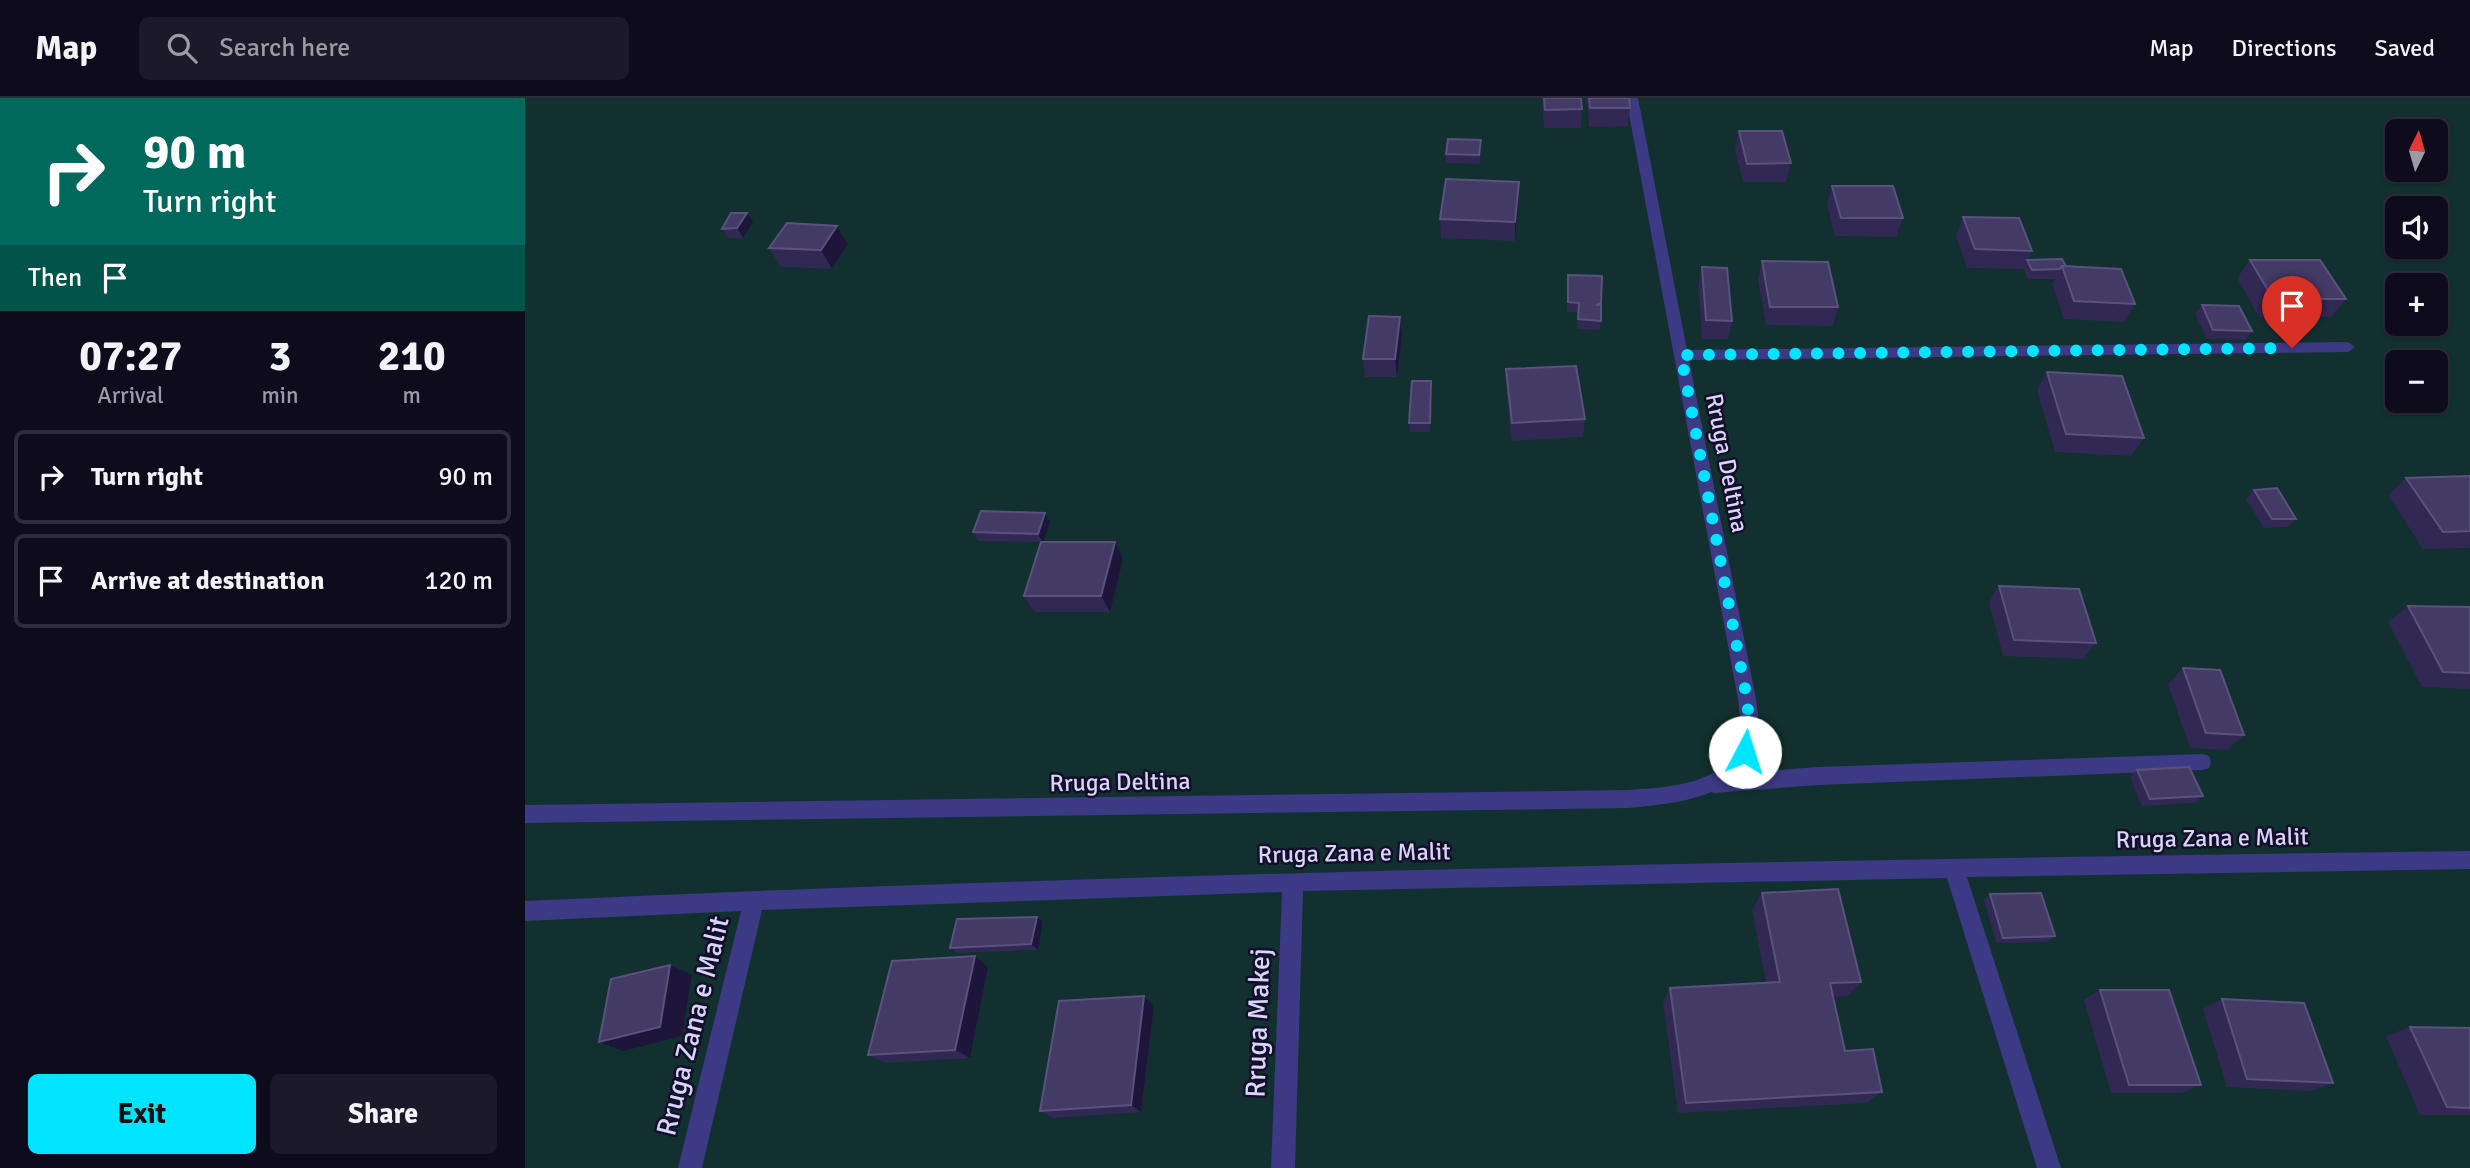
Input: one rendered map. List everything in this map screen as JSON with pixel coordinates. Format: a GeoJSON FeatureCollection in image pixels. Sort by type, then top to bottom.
{"type":"FeatureCollection","features":[{"type":"Feature","properties":{"kind":"street","name":"Rruga Deltina"},"geometry":{"type":"LineString","coordinates":[[1632,98],[1747,699],[1750,734],[1745,752],[1736,767],[1714,784]]}},
{"type":"Feature","properties":{"kind":"street"},"geometry":{"type":"LineString","coordinates":[[1681,355],[2348,347]]}},
{"type":"Feature","properties":{"kind":"street","name":"Rruga Deltina"},"geometry":{"type":"LineString","coordinates":[[525,814],[1628,799],[1684,794],[1714,784],[1818,776],[2202,762]]}},
{"type":"Feature","properties":{"kind":"street","name":"Rruga Zana e Malit"},"geometry":{"type":"LineString","coordinates":[[525,911],[754,899],[1293,881],[2470,860]]}},
{"type":"Feature","properties":{"kind":"street"},"geometry":{"type":"LineString","coordinates":[[1954,868],[2049,1168]]}},
{"type":"Feature","properties":{"kind":"street","name":"Rruga Makej"},"geometry":{"type":"LineString","coordinates":[[1283,1168],[1293,881]]}},
{"type":"Feature","properties":{"kind":"street","name":"Rruga Zana e Malit"},"geometry":{"type":"LineString","coordinates":[[690,1168],[754,899]]}},
{"type":"Feature","properties":{"kind":"green space"},"geometry":{"type":"Polygon","coordinates":[[[525,98],[2470,98],[2470,1168],[525,1168],[525,98]]]}},
{"type":"Feature","properties":{"kind":"building"},"geometry":{"type":"Polygon","coordinates":[[[1544,98],[1581,98],[1582,109],[1545,110],[1544,98]]]}},
{"type":"Feature","properties":{"kind":"building"},"geometry":{"type":"Polygon","coordinates":[[[1589,98],[1629,98],[1630,108],[1590,108],[1589,98]]]}},
{"type":"Feature","properties":{"kind":"building"},"geometry":{"type":"Polygon","coordinates":[[[1739,131],[1782,131],[1791,163],[1747,164],[1739,131]]]}},
{"type":"Feature","properties":{"kind":"building"},"geometry":{"type":"Polygon","coordinates":[[[1448,139],[1481,140],[1479,155],[1446,154],[1448,139]]]}},
{"type":"Feature","properties":{"kind":"building"},"geometry":{"type":"Polygon","coordinates":[[[1446,179],[1519,182],[1515,222],[1440,219],[1446,179]]]}},
{"type":"Feature","properties":{"kind":"building"},"geometry":{"type":"Polygon","coordinates":[[[1832,186],[1893,186],[1903,218],[1841,218],[1832,186]]]}},
{"type":"Feature","properties":{"kind":"building"},"geometry":{"type":"Polygon","coordinates":[[[731,213],[747,213],[737,228],[722,229],[731,213]]]}},
{"type":"Feature","properties":{"kind":"building"},"geometry":{"type":"Polygon","coordinates":[[[1963,217],[2019,218],[2032,251],[1975,249],[1963,217]]]}},
{"type":"Feature","properties":{"kind":"building"},"geometry":{"type":"Polygon","coordinates":[[[787,223],[837,226],[821,250],[769,248],[787,223]]]}},
{"type":"Feature","properties":{"kind":"building"},"geometry":{"type":"Polygon","coordinates":[[[2062,259],[2066,266],[2060,269],[2032,270],[2027,260],[2062,259]]]}},
{"type":"Feature","properties":{"kind":"building"},"geometry":{"type":"Polygon","coordinates":[[[2250,260],[2320,260],[2346,299],[2273,299],[2250,260]]]}},
{"type":"Feature","properties":{"kind":"building"},"geometry":{"type":"Polygon","coordinates":[[[1762,261],[1828,262],[1838,307],[1770,307],[1762,261]]]}},
{"type":"Feature","properties":{"kind":"building"},"geometry":{"type":"Polygon","coordinates":[[[2062,266],[2121,269],[2135,304],[2074,301],[2062,266]]]}},
{"type":"Feature","properties":{"kind":"building"},"geometry":{"type":"Polygon","coordinates":[[[1702,267],[1727,268],[1732,321],[1706,320],[1702,267]]]}},
{"type":"Feature","properties":{"kind":"building"},"geometry":{"type":"Polygon","coordinates":[[[1568,275],[1602,276],[1601,303],[1596,305],[1601,305],[1601,321],[1578,319],[1579,303],[1568,302],[1568,275]]]}},
{"type":"Feature","properties":{"kind":"building"},"geometry":{"type":"Polygon","coordinates":[[[2202,305],[2239,306],[2252,331],[2213,330],[2202,305]]]}},
{"type":"Feature","properties":{"kind":"building"},"geometry":{"type":"Polygon","coordinates":[[[1369,316],[1400,317],[1395,359],[1363,359],[1369,316]]]}},
{"type":"Feature","properties":{"kind":"building"},"geometry":{"type":"Polygon","coordinates":[[[1576,366],[1585,419],[1512,423],[1506,369],[1576,366]]]}},
{"type":"Feature","properties":{"kind":"building"},"geometry":{"type":"Polygon","coordinates":[[[2047,372],[2122,376],[2144,438],[2066,434],[2047,372]]]}},
{"type":"Feature","properties":{"kind":"building"},"geometry":{"type":"Polygon","coordinates":[[[1412,381],[1431,381],[1430,423],[1409,423],[1412,381]]]}},
{"type":"Feature","properties":{"kind":"building"},"geometry":{"type":"Polygon","coordinates":[[[2470,476],[2470,531],[2443,532],[2406,478],[2470,476]]]}},
{"type":"Feature","properties":{"kind":"building"},"geometry":{"type":"Polygon","coordinates":[[[2277,488],[2296,519],[2272,519],[2254,490],[2277,488]]]}},
{"type":"Feature","properties":{"kind":"building"},"geometry":{"type":"Polygon","coordinates":[[[981,511],[1045,513],[1038,534],[973,532],[981,511]]]}},
{"type":"Feature","properties":{"kind":"building"},"geometry":{"type":"Polygon","coordinates":[[[1041,542],[1115,542],[1101,596],[1024,596],[1041,542]]]}},
{"type":"Feature","properties":{"kind":"building"},"geometry":{"type":"Polygon","coordinates":[[[1999,586],[2079,589],[2096,643],[2014,640],[1999,586]]]}},
{"type":"Feature","properties":{"kind":"building"},"geometry":{"type":"Polygon","coordinates":[[[2408,606],[2470,607],[2470,673],[2443,672],[2408,606]]]}},
{"type":"Feature","properties":{"kind":"building"},"geometry":{"type":"Polygon","coordinates":[[[2183,668],[2220,670],[2244,735],[2206,733],[2183,668]]]}},
{"type":"Feature","properties":{"kind":"building"},"geometry":{"type":"Polygon","coordinates":[[[2189,767],[2203,796],[2150,799],[2137,770],[2189,767]]]}},
{"type":"Feature","properties":{"kind":"building"},"geometry":{"type":"Polygon","coordinates":[[[1838,889],[1861,982],[1830,983],[1845,1051],[1873,1049],[1882,1092],[1686,1103],[1670,988],[1780,982],[1762,893],[1838,889]]]}},
{"type":"Feature","properties":{"kind":"building"},"geometry":{"type":"Polygon","coordinates":[[[2041,893],[2055,936],[2003,938],[1990,894],[2041,893]]]}},
{"type":"Feature","properties":{"kind":"building"},"geometry":{"type":"Polygon","coordinates":[[[1037,917],[1031,944],[950,948],[957,919],[1037,917]]]}},
{"type":"Feature","properties":{"kind":"building"},"geometry":{"type":"Polygon","coordinates":[[[975,956],[955,1050],[868,1055],[892,961],[975,956]]]}},
{"type":"Feature","properties":{"kind":"building"},"geometry":{"type":"Polygon","coordinates":[[[670,965],[660,1027],[599,1042],[611,979],[670,965]]]}},
{"type":"Feature","properties":{"kind":"building"},"geometry":{"type":"Polygon","coordinates":[[[2100,990],[2169,990],[2201,1085],[2129,1085],[2100,990]]]}},
{"type":"Feature","properties":{"kind":"building"},"geometry":{"type":"Polygon","coordinates":[[[1144,996],[1131,1105],[1040,1111],[1059,1001],[1144,996]]]}},
{"type":"Feature","properties":{"kind":"building"},"geometry":{"type":"Polygon","coordinates":[[[2222,999],[2304,1003],[2333,1083],[2247,1079],[2222,999]]]}},
{"type":"Feature","properties":{"kind":"building"},"geometry":{"type":"Polygon","coordinates":[[[2410,1027],[2470,1028],[2470,1108],[2447,1107],[2410,1027]]]}},
{"type":"Feature","properties":{"kind":"route"},"geometry":{"type":"LineString","coordinates":[[1745,752],[1750,734],[1747,699],[1681,355],[2292,348]]}}]}
